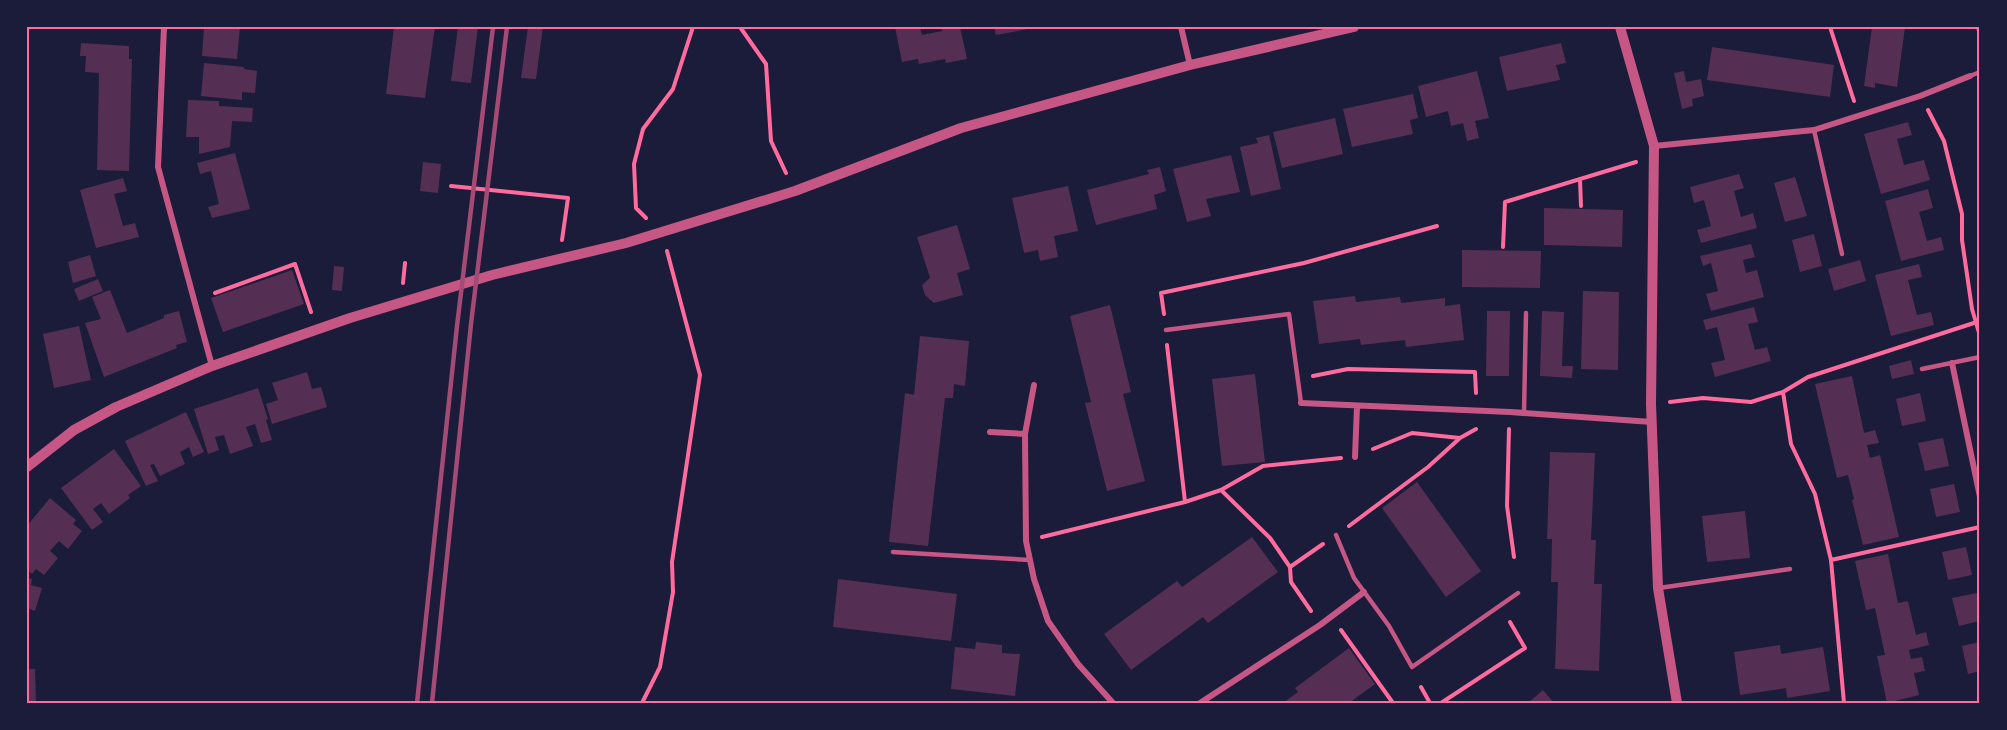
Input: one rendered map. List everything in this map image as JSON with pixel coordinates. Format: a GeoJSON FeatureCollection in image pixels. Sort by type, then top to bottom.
{"type":"FeatureCollection","features":[{"type":"Feature","properties":{"kind":"street"},"geometry":{"type":"LineString","coordinates":[[164,27],[158,167],[212,366]]}},
{"type":"Feature","properties":{"kind":"street"},"geometry":{"type":"LineString","coordinates":[[1181,27],[1190,65]]}},
{"type":"Feature","properties":{"kind":"street"},"geometry":{"type":"LineString","coordinates":[[27,466],[74,430],[116,407],[212,366],[401,302],[492,275],[662,232],[795,191],[961,128],[1190,65],[1354,27]]}},
{"type":"Feature","properties":{"kind":"street"},"geometry":{"type":"LineString","coordinates":[[1620,27],[1654,152],[1652,422],[1658,588],[1677,703]]}},
{"type":"Feature","properties":{"kind":"street"},"geometry":{"type":"LineString","coordinates":[[1654,152],[1814,129],[1920,96],[1970,76]]}},
{"type":"Feature","properties":{"kind":"street"},"geometry":{"type":"LineString","coordinates":[[1952,363],[1980,497]]}},
{"type":"Feature","properties":{"kind":"street"},"geometry":{"type":"LineString","coordinates":[[1034,385],[1026,434],[1026,541],[1034,579],[1048,621],[1078,664],[1113,703]]}},
{"type":"Feature","properties":{"kind":"street"},"geometry":{"type":"LineString","coordinates":[[1301,403],[1477,410],[1652,422]]}},
{"type":"Feature","properties":{"kind":"street"},"geometry":{"type":"LineString","coordinates":[[1355,457],[1357,406]]}},
{"type":"Feature","properties":{"kind":"street"},"geometry":{"type":"LineString","coordinates":[[990,432],[1026,434]]}},
{"type":"Feature","properties":{"kind":"street"},"geometry":{"type":"LineString","coordinates":[[1200,703],[1332,617],[1364,592]]}},
{"type":"Feature","properties":{"kind":"lane"},"geometry":{"type":"LineString","coordinates":[[1978,27],[1980,34]]}},
{"type":"Feature","properties":{"kind":"lane"},"geometry":{"type":"LineString","coordinates":[[1970,76],[1980,72]]}},
{"type":"Feature","properties":{"kind":"lane"},"geometry":{"type":"LineString","coordinates":[[1814,129],[1842,254]]}},
{"type":"Feature","properties":{"kind":"lane"},"geometry":{"type":"LineString","coordinates":[[1524,413],[1526,313]]}},
{"type":"Feature","properties":{"kind":"lane"},"geometry":{"type":"LineString","coordinates":[[1166,330],[1289,314],[1301,403]]}},
{"type":"Feature","properties":{"kind":"lane"},"geometry":{"type":"LineString","coordinates":[[1922,369],[1980,357]]}},
{"type":"Feature","properties":{"kind":"lane"},"geometry":{"type":"LineString","coordinates":[[1336,535],[1354,578],[1389,626],[1412,667],[1518,593]]}},
{"type":"Feature","properties":{"kind":"lane"},"geometry":{"type":"LineString","coordinates":[[893,552],[1030,560]]}},
{"type":"Feature","properties":{"kind":"lane"},"geometry":{"type":"LineString","coordinates":[[1658,588],[1790,569]]}},
{"type":"Feature","properties":{"kind":"path"},"geometry":{"type":"LineString","coordinates":[[642,703],[660,667],[673,592],[672,562],[700,375],[662,232],[636,208],[634,164],[643,129],[673,89],[693,27]]}},
{"type":"Feature","properties":{"kind":"path"},"geometry":{"type":"LineString","coordinates":[[740,27],[766,64],[771,141],[795,191]]}},
{"type":"Feature","properties":{"kind":"path"},"geometry":{"type":"LineString","coordinates":[[1830,27],[1859,116]]}},
{"type":"Feature","properties":{"kind":"path"},"geometry":{"type":"LineString","coordinates":[[1920,96],[1944,141],[1962,214],[1962,240],[1972,309],[1978,321],[1980,336]]}},
{"type":"Feature","properties":{"kind":"path"},"geometry":{"type":"LineString","coordinates":[[1503,247],[1505,202],[1580,180],[1654,152]]}},
{"type":"Feature","properties":{"kind":"path"},"geometry":{"type":"LineString","coordinates":[[1580,180],[1581,206]]}},
{"type":"Feature","properties":{"kind":"path"},"geometry":{"type":"LineString","coordinates":[[451,186],[568,198],[560,259]]}},
{"type":"Feature","properties":{"kind":"path"},"geometry":{"type":"LineString","coordinates":[[215,292],[295,264],[303,289]]}},
{"type":"Feature","properties":{"kind":"path"},"geometry":{"type":"LineString","coordinates":[[1652,404],[1703,398],[1751,402],[1783,392],[1808,377],[1978,321]]}},
{"type":"Feature","properties":{"kind":"path"},"geometry":{"type":"LineString","coordinates":[[1298,379],[1348,369],[1475,372],[1477,410]]}},
{"type":"Feature","properties":{"kind":"path"},"geometry":{"type":"LineString","coordinates":[[1783,392],[1791,444],[1815,494],[1832,560],[1844,703]]}},
{"type":"Feature","properties":{"kind":"path"},"geometry":{"type":"LineString","coordinates":[[1510,412],[1507,506],[1514,557]]}},
{"type":"Feature","properties":{"kind":"path"},"geometry":{"type":"LineString","coordinates":[[1290,567],[1428,467],[1460,438],[1480,427]]}},
{"type":"Feature","properties":{"kind":"path"},"geometry":{"type":"LineString","coordinates":[[1026,541],[1185,502],[1221,490],[1263,466],[1364,456],[1372,450],[1412,433],[1460,438]]}},
{"type":"Feature","properties":{"kind":"path"},"geometry":{"type":"LineString","coordinates":[[1221,490],[1270,538],[1290,567],[1291,582],[1320,625]]}},
{"type":"Feature","properties":{"kind":"path"},"geometry":{"type":"LineString","coordinates":[[1832,560],[1980,527]]}},
{"type":"Feature","properties":{"kind":"path"},"geometry":{"type":"LineString","coordinates":[[1332,617],[1393,703]]}},
{"type":"Feature","properties":{"kind":"path"},"geometry":{"type":"LineString","coordinates":[[1441,703],[1525,648],[1510,622]]}},
{"type":"Feature","properties":{"kind":"path"},"geometry":{"type":"LineString","coordinates":[[1421,687],[1430,703]]}},
{"type":"Feature","properties":{"kind":"building"},"geometry":{"type":"Polygon","coordinates":[[[204,27],[240,27],[237,59],[202,56],[204,27]]]}},
{"type":"Feature","properties":{"kind":"building"},"geometry":{"type":"Polygon","coordinates":[[[394,27],[435,27],[425,98],[386,94],[394,27]]]}},
{"type":"Feature","properties":{"kind":"building"},"geometry":{"type":"Polygon","coordinates":[[[458,27],[478,27],[471,83],[451,81],[458,27]]]}},
{"type":"Feature","properties":{"kind":"building"},"geometry":{"type":"Polygon","coordinates":[[[528,27],[543,27],[536,79],[521,78],[528,27]]]}},
{"type":"Feature","properties":{"kind":"building"},"geometry":{"type":"Polygon","coordinates":[[[895,27],[920,27],[922,35],[942,31],[941,27],[960,27],[967,59],[946,63],[945,59],[919,64],[918,59],[902,62],[895,27]]]}},
{"type":"Feature","properties":{"kind":"building"},"geometry":{"type":"Polygon","coordinates":[[[994,27],[1034,27],[1034,28],[996,35],[994,27]]]}},
{"type":"Feature","properties":{"kind":"building"},"geometry":{"type":"Polygon","coordinates":[[[1872,27],[1905,27],[1897,87],[1875,83],[1875,88],[1864,86],[1872,27]]]}},
{"type":"Feature","properties":{"kind":"building"},"geometry":{"type":"Polygon","coordinates":[[[81,43],[129,46],[129,59],[132,59],[129,171],[97,170],[99,73],[85,72],[86,56],[80,56],[81,43]]]}},
{"type":"Feature","properties":{"kind":"building"},"geometry":{"type":"Polygon","coordinates":[[[1561,43],[1566,63],[1556,65],[1560,80],[1507,91],[1499,57],[1561,43]]]}},
{"type":"Feature","properties":{"kind":"building"},"geometry":{"type":"Polygon","coordinates":[[[1712,47],[1834,65],[1830,97],[1707,80],[1712,47]]]}},
{"type":"Feature","properties":{"kind":"building"},"geometry":{"type":"Polygon","coordinates":[[[204,63],[244,67],[244,69],[257,71],[255,93],[242,92],[242,100],[201,96],[204,63]]]}},
{"type":"Feature","properties":{"kind":"building"},"geometry":{"type":"Polygon","coordinates":[[[1477,71],[1489,118],[1475,121],[1479,138],[1467,141],[1463,123],[1451,126],[1448,111],[1426,117],[1418,86],[1477,71]]]}},
{"type":"Feature","properties":{"kind":"building"},"geometry":{"type":"Polygon","coordinates":[[[1684,71],[1686,82],[1701,79],[1704,96],[1692,99],[1693,106],[1682,109],[1674,73],[1684,71]]]}},
{"type":"Feature","properties":{"kind":"building"},"geometry":{"type":"Polygon","coordinates":[[[1413,94],[1418,118],[1410,120],[1413,134],[1352,147],[1343,109],[1413,94]]]}},
{"type":"Feature","properties":{"kind":"building"},"geometry":{"type":"Polygon","coordinates":[[[188,100],[219,101],[219,106],[253,108],[252,122],[232,121],[230,147],[199,154],[199,137],[186,137],[188,100]]]}},
{"type":"Feature","properties":{"kind":"building"},"geometry":{"type":"Polygon","coordinates":[[[1335,118],[1343,154],[1282,168],[1273,132],[1335,118]]]}},
{"type":"Feature","properties":{"kind":"building"},"geometry":{"type":"Polygon","coordinates":[[[1908,122],[1912,135],[1897,139],[1904,165],[1924,160],[1930,180],[1881,194],[1864,134],[1908,122]]]}},
{"type":"Feature","properties":{"kind":"building"},"geometry":{"type":"Polygon","coordinates":[[[1269,135],[1281,189],[1251,196],[1240,147],[1258,143],[1256,138],[1269,135]]]}},
{"type":"Feature","properties":{"kind":"building"},"geometry":{"type":"Polygon","coordinates":[[[235,153],[250,209],[212,218],[208,207],[219,204],[211,171],[200,174],[197,163],[235,153]]]}},
{"type":"Feature","properties":{"kind":"building"},"geometry":{"type":"Polygon","coordinates":[[[1231,155],[1240,192],[1206,199],[1211,216],[1187,222],[1173,169],[1231,155]]]}},
{"type":"Feature","properties":{"kind":"building"},"geometry":{"type":"Polygon","coordinates":[[[423,162],[441,164],[438,193],[420,191],[423,162]]]}},
{"type":"Feature","properties":{"kind":"building"},"geometry":{"type":"Polygon","coordinates":[[[1160,167],[1166,191],[1154,195],[1157,209],[1096,225],[1087,190],[1149,174],[1147,170],[1160,167]]]}},
{"type":"Feature","properties":{"kind":"building"},"geometry":{"type":"Polygon","coordinates":[[[1739,174],[1744,188],[1734,191],[1741,217],[1753,213],[1757,228],[1701,243],[1697,230],[1711,226],[1704,200],[1694,203],[1690,187],[1739,174]]]}},
{"type":"Feature","properties":{"kind":"building"},"geometry":{"type":"Polygon","coordinates":[[[1795,177],[1807,216],[1785,222],[1774,183],[1795,177]]]}},
{"type":"Feature","properties":{"kind":"building"},"geometry":{"type":"Polygon","coordinates":[[[123,178],[127,191],[114,194],[123,226],[135,223],[139,237],[96,248],[80,190],[123,178]]]}},
{"type":"Feature","properties":{"kind":"building"},"geometry":{"type":"Polygon","coordinates":[[[1068,186],[1078,231],[1054,236],[1058,257],[1040,261],[1038,250],[1024,253],[1012,198],[1068,186]]]}},
{"type":"Feature","properties":{"kind":"building"},"geometry":{"type":"Polygon","coordinates":[[[1928,189],[1933,208],[1919,212],[1927,241],[1941,237],[1944,250],[1901,261],[1885,201],[1928,189]]]}},
{"type":"Feature","properties":{"kind":"building"},"geometry":{"type":"Polygon","coordinates":[[[1544,208],[1623,210],[1622,247],[1544,245],[1544,208]]]}},
{"type":"Feature","properties":{"kind":"building"},"geometry":{"type":"Polygon","coordinates":[[[957,225],[970,269],[957,273],[963,295],[934,303],[925,295],[922,285],[930,278],[917,237],[957,225]]]}},
{"type":"Feature","properties":{"kind":"building"},"geometry":{"type":"Polygon","coordinates":[[[1814,234],[1822,266],[1800,272],[1792,240],[1814,234]]]}},
{"type":"Feature","properties":{"kind":"building"},"geometry":{"type":"Polygon","coordinates":[[[1751,244],[1755,257],[1743,260],[1746,273],[1757,270],[1764,297],[1711,311],[1706,294],[1718,291],[1711,263],[1703,266],[1700,256],[1751,244]]]}},
{"type":"Feature","properties":{"kind":"building"},"geometry":{"type":"Polygon","coordinates":[[[1462,250],[1541,251],[1540,288],[1462,287],[1462,250]]]}},
{"type":"Feature","properties":{"kind":"building"},"geometry":{"type":"Polygon","coordinates":[[[90,255],[96,276],[73,283],[68,262],[90,255]]]}},
{"type":"Feature","properties":{"kind":"building"},"geometry":{"type":"Polygon","coordinates":[[[1860,260],[1866,281],[1834,291],[1828,269],[1860,260]]]}},
{"type":"Feature","properties":{"kind":"building"},"geometry":{"type":"Polygon","coordinates":[[[1919,264],[1922,277],[1908,280],[1917,315],[1931,312],[1934,325],[1891,336],[1875,275],[1919,264]]]}},
{"type":"Feature","properties":{"kind":"building"},"geometry":{"type":"Polygon","coordinates":[[[334,266],[344,267],[342,291],[332,290],[334,266]]]}},
{"type":"Feature","properties":{"kind":"building"},"geometry":{"type":"Polygon","coordinates":[[[292,270],[304,304],[223,332],[211,298],[292,270]]]}},
{"type":"Feature","properties":{"kind":"building"},"geometry":{"type":"Polygon","coordinates":[[[98,279],[103,291],[79,301],[74,289],[98,279]]]}},
{"type":"Feature","properties":{"kind":"building"},"geometry":{"type":"Polygon","coordinates":[[[110,290],[127,333],[164,318],[164,315],[179,311],[187,342],[104,377],[85,323],[101,319],[92,297],[110,290]]]}},
{"type":"Feature","properties":{"kind":"building"},"geometry":{"type":"Polygon","coordinates":[[[1583,291],[1619,292],[1618,370],[1581,369],[1583,291]]]}},
{"type":"Feature","properties":{"kind":"building"},"geometry":{"type":"Polygon","coordinates":[[[1355,296],[1356,302],[1400,297],[1401,303],[1445,298],[1445,306],[1460,304],[1464,340],[1406,347],[1405,340],[1361,345],[1360,339],[1319,344],[1313,301],[1355,296]]]}},
{"type":"Feature","properties":{"kind":"building"},"geometry":{"type":"Polygon","coordinates":[[[1110,305],[1131,392],[1123,394],[1145,481],[1107,491],[1085,403],[1091,402],[1070,316],[1110,305]]]}},
{"type":"Feature","properties":{"kind":"building"},"geometry":{"type":"Polygon","coordinates":[[[1754,307],[1758,322],[1748,324],[1755,350],[1767,347],[1771,361],[1715,377],[1711,363],[1725,360],[1717,327],[1706,330],[1703,320],[1754,307]]]}},
{"type":"Feature","properties":{"kind":"building"},"geometry":{"type":"Polygon","coordinates":[[[1487,311],[1510,311],[1509,376],[1486,376],[1487,311]]]}},
{"type":"Feature","properties":{"kind":"building"},"geometry":{"type":"Polygon","coordinates":[[[1542,311],[1564,312],[1562,366],[1573,366],[1572,378],[1540,376],[1542,311]]]}},
{"type":"Feature","properties":{"kind":"building"},"geometry":{"type":"Polygon","coordinates":[[[79,326],[91,380],[54,388],[43,334],[79,326]]]}},
{"type":"Feature","properties":{"kind":"building"},"geometry":{"type":"Polygon","coordinates":[[[920,336],[969,341],[965,386],[954,384],[953,398],[945,398],[928,546],[889,542],[905,393],[914,395],[920,336]]]}},
{"type":"Feature","properties":{"kind":"building"},"geometry":{"type":"Polygon","coordinates":[[[1911,360],[1914,374],[1892,379],[1889,366],[1911,360]]]}},
{"type":"Feature","properties":{"kind":"building"},"geometry":{"type":"Polygon","coordinates":[[[307,372],[312,389],[321,387],[327,407],[272,424],[266,404],[278,400],[272,383],[307,372]]]}},
{"type":"Feature","properties":{"kind":"building"},"geometry":{"type":"Polygon","coordinates":[[[1255,374],[1265,462],[1222,466],[1212,379],[1255,374]]]}},
{"type":"Feature","properties":{"kind":"building"},"geometry":{"type":"Polygon","coordinates":[[[1852,376],[1864,433],[1875,430],[1879,443],[1867,445],[1870,458],[1880,455],[1899,537],[1863,545],[1848,475],[1837,478],[1815,384],[1852,376]]]}},
{"type":"Feature","properties":{"kind":"building"},"geometry":{"type":"Polygon","coordinates":[[[258,388],[272,440],[261,443],[255,424],[246,427],[253,446],[230,454],[224,435],[215,437],[219,450],[208,454],[194,409],[258,388]]]}},
{"type":"Feature","properties":{"kind":"building"},"geometry":{"type":"Polygon","coordinates":[[[1920,393],[1926,421],[1902,426],[1896,399],[1920,393]]]}},
{"type":"Feature","properties":{"kind":"building"},"geometry":{"type":"Polygon","coordinates":[[[186,412],[204,452],[193,457],[189,447],[180,452],[185,464],[160,476],[154,464],[150,465],[158,481],[146,486],[125,441],[186,412]]]}},
{"type":"Feature","properties":{"kind":"building"},"geometry":{"type":"Polygon","coordinates":[[[1943,438],[1949,466],[1925,471],[1918,443],[1943,438]]]}},
{"type":"Feature","properties":{"kind":"building"},"geometry":{"type":"Polygon","coordinates":[[[114,449],[141,486],[109,514],[101,503],[93,509],[103,522],[92,530],[61,488],[114,449]]]}},
{"type":"Feature","properties":{"kind":"building"},"geometry":{"type":"Polygon","coordinates":[[[1550,452],[1595,453],[1591,540],[1596,540],[1594,584],[1602,584],[1599,671],[1555,669],[1558,582],[1551,582],[1552,539],[1547,539],[1550,452]]]}},
{"type":"Feature","properties":{"kind":"building"},"geometry":{"type":"Polygon","coordinates":[[[1417,482],[1481,571],[1446,597],[1382,508],[1417,482]]]}},
{"type":"Feature","properties":{"kind":"building"},"geometry":{"type":"Polygon","coordinates":[[[1954,484],[1960,512],[1936,517],[1930,489],[1954,484]]]}},
{"type":"Feature","properties":{"kind":"building"},"geometry":{"type":"Polygon","coordinates":[[[50,498],[76,520],[73,524],[82,531],[68,549],[59,541],[50,551],[58,558],[44,575],[36,569],[32,574],[27,570],[27,526],[50,498]]]}},
{"type":"Feature","properties":{"kind":"building"},"geometry":{"type":"Polygon","coordinates":[[[1745,511],[1750,558],[1707,562],[1702,516],[1745,511]]]}},
{"type":"Feature","properties":{"kind":"building"},"geometry":{"type":"Polygon","coordinates":[[[1252,537],[1278,572],[1208,623],[1203,617],[1131,670],[1104,634],[1177,581],[1182,587],[1252,537]]]}},
{"type":"Feature","properties":{"kind":"building"},"geometry":{"type":"Polygon","coordinates":[[[1966,547],[1972,575],[1948,580],[1942,552],[1966,547]]]}},
{"type":"Feature","properties":{"kind":"building"},"geometry":{"type":"Polygon","coordinates":[[[1888,554],[1898,603],[1908,601],[1916,635],[1926,632],[1929,645],[1909,650],[1911,659],[1922,657],[1925,671],[1914,673],[1919,695],[1887,703],[1877,656],[1885,655],[1875,608],[1866,610],[1855,561],[1888,554]]]}},
{"type":"Feature","properties":{"kind":"building"},"geometry":{"type":"Polygon","coordinates":[[[27,578],[32,579],[31,585],[42,588],[35,611],[27,608],[27,578]]]}},
{"type":"Feature","properties":{"kind":"building"},"geometry":{"type":"Polygon","coordinates":[[[838,579],[957,594],[951,641],[833,627],[838,579]]]}},
{"type":"Feature","properties":{"kind":"building"},"geometry":{"type":"Polygon","coordinates":[[[1977,593],[1980,621],[1959,626],[1952,598],[1977,593]]]}},
{"type":"Feature","properties":{"kind":"building"},"geometry":{"type":"Polygon","coordinates":[[[976,642],[1002,645],[1002,653],[1020,654],[1015,696],[951,689],[955,647],[975,649],[976,642]]]}},
{"type":"Feature","properties":{"kind":"building"},"geometry":{"type":"Polygon","coordinates":[[[1980,642],[1980,671],[1968,674],[1962,646],[1980,642]]]}},
{"type":"Feature","properties":{"kind":"building"},"geometry":{"type":"Polygon","coordinates":[[[1780,645],[1781,654],[1823,647],[1830,691],[1787,698],[1786,688],[1740,695],[1734,652],[1780,645]]]}},
{"type":"Feature","properties":{"kind":"building"},"geometry":{"type":"Polygon","coordinates":[[[1349,648],[1375,684],[1349,703],[1283,703],[1298,692],[1295,688],[1349,648]]]}},
{"type":"Feature","properties":{"kind":"building"},"geometry":{"type":"Polygon","coordinates":[[[27,669],[35,669],[36,703],[27,703],[27,669]]]}},
{"type":"Feature","properties":{"kind":"building"},"geometry":{"type":"Polygon","coordinates":[[[1543,690],[1554,703],[1528,703],[1543,690]]]}},
{"type":"Feature","properties":{"kind":"railway"},"geometry":{"type":"LineString","coordinates":[[417,703],[457,326],[493,27]]}},
{"type":"Feature","properties":{"kind":"railway"},"geometry":{"type":"LineString","coordinates":[[432,703],[471,324],[507,27]]}}]}
